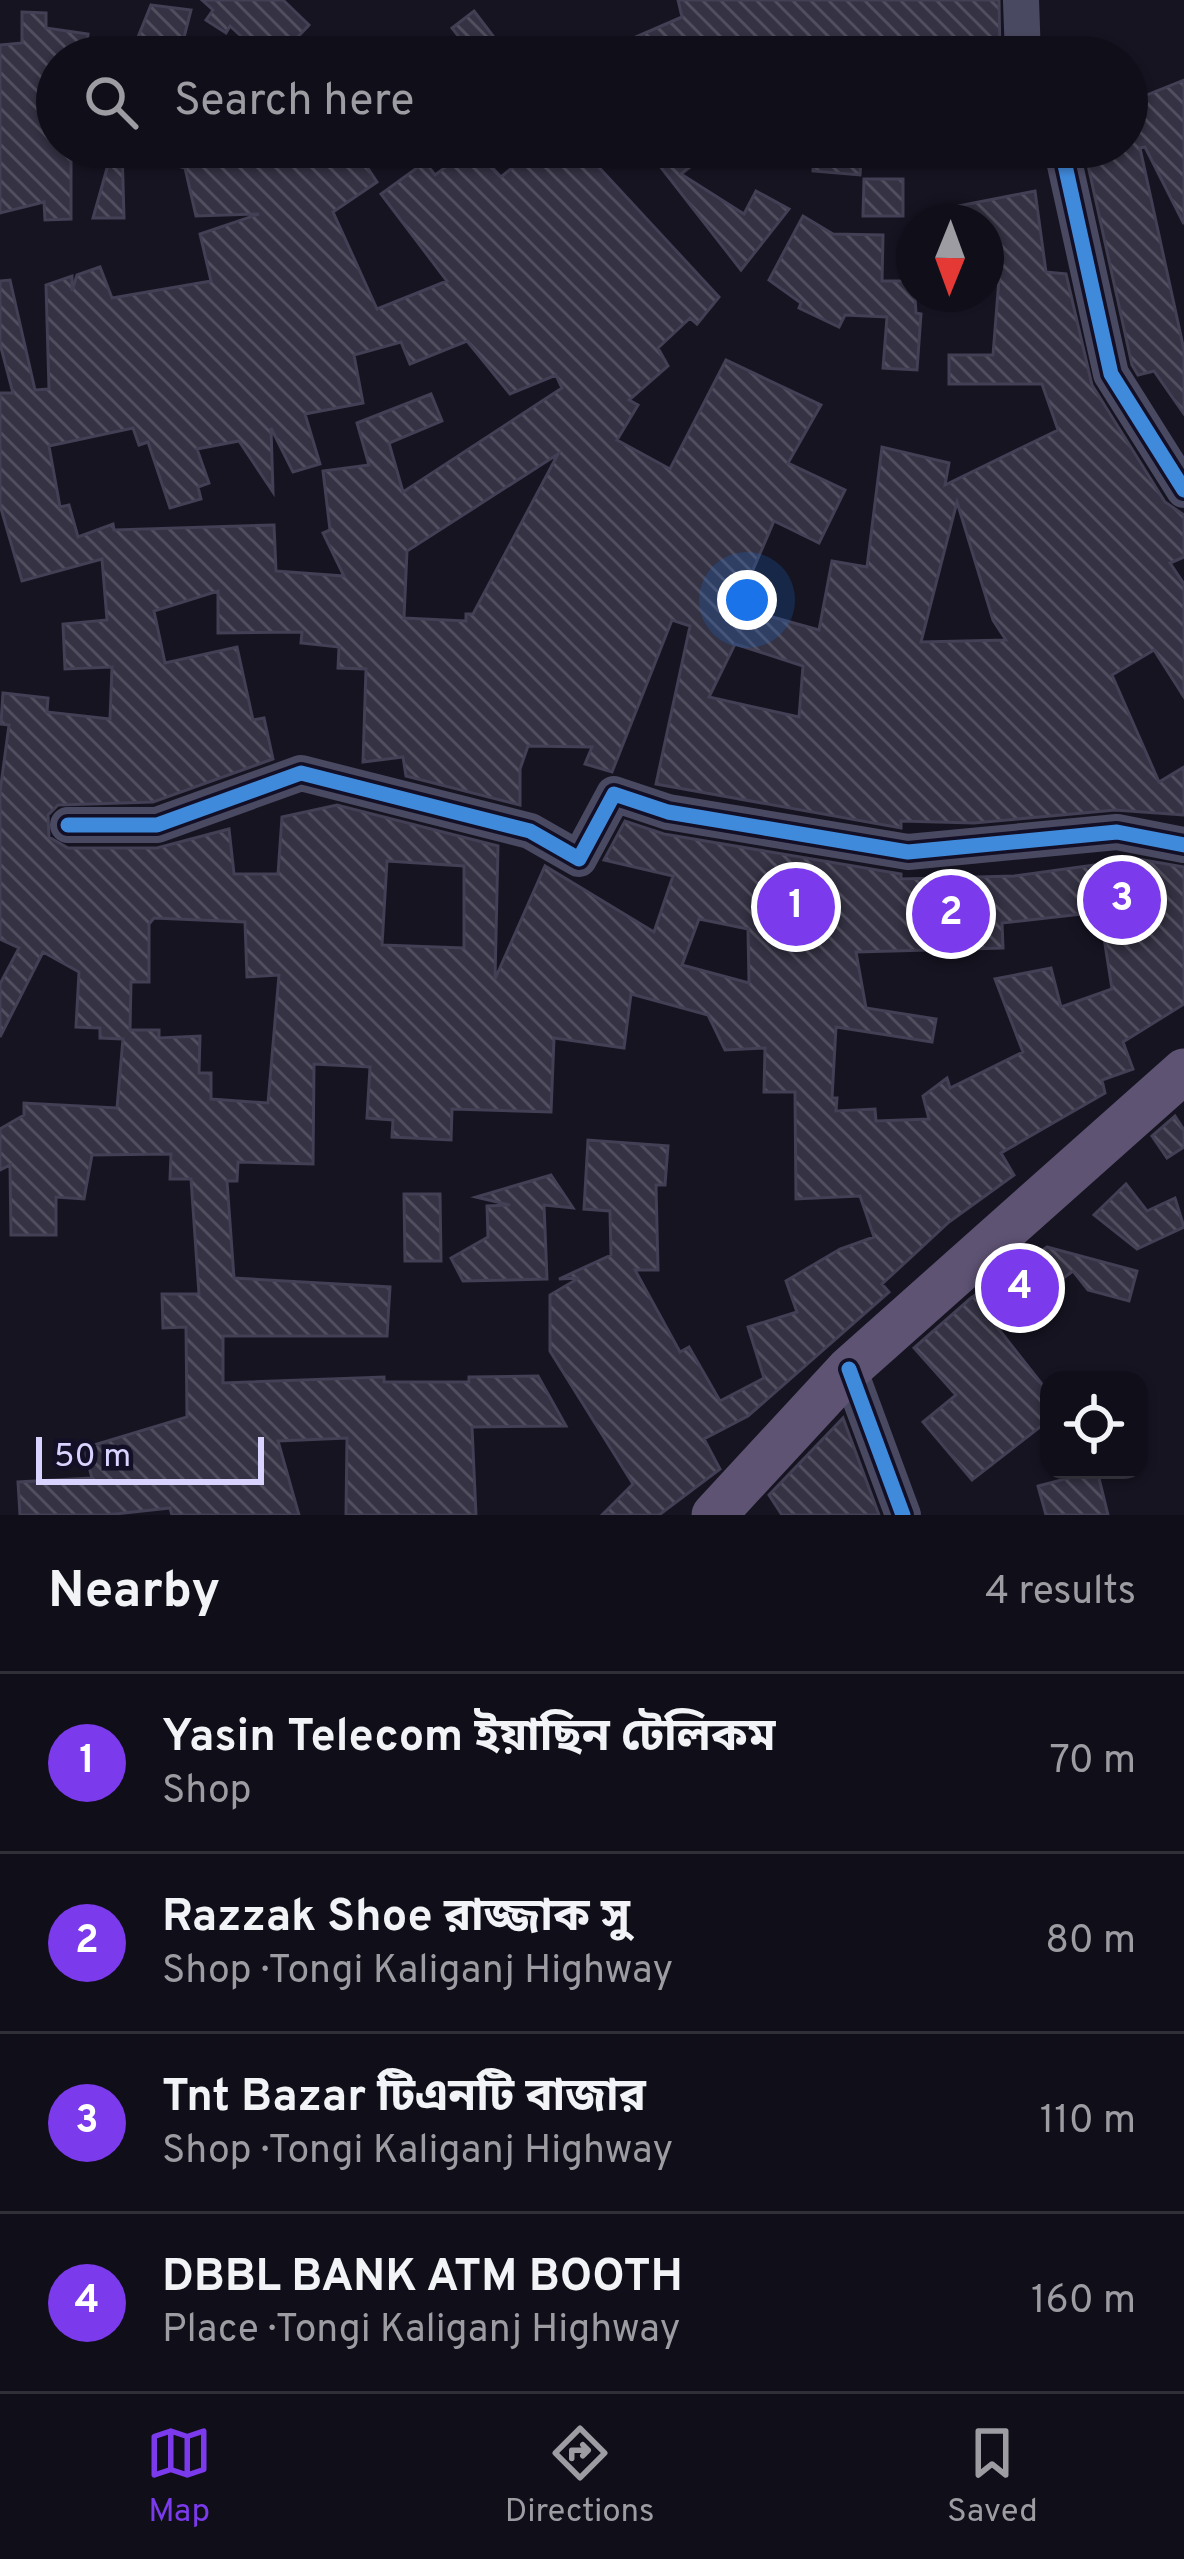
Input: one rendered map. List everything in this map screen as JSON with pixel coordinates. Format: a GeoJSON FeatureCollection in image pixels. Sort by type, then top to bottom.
{"type":"FeatureCollection","features":[{"type":"Feature","properties":{"kind":"main road"},"geometry":{"type":"LineString","coordinates":[[714,1515],[849,1369],[1184,1071]]}},
{"type":"Feature","properties":{"kind":"street"},"geometry":{"type":"LineString","coordinates":[[1021,0],[1022,36]]}},
{"type":"Feature","properties":{"kind":"street"},"geometry":{"type":"LineString","coordinates":[[1066,168],[1111,374],[1184,490]]}},
{"type":"Feature","properties":{"kind":"street"},"geometry":{"type":"LineString","coordinates":[[68,825],[157,826],[301,773],[530,832],[579,859],[614,794],[668,812],[908,852],[1117,832],[1184,845]]}},
{"type":"Feature","properties":{"kind":"street"},"geometry":{"type":"LineString","coordinates":[[849,1369],[903,1515]]}},
{"type":"Feature","properties":{"kind":"building"},"geometry":{"type":"Polygon","coordinates":[[[202,0],[283,0],[309,25],[299,36],[241,36],[230,26],[226,33],[206,20],[213,10],[202,0]]]}},
{"type":"Feature","properties":{"kind":"building"},"geometry":{"type":"Polygon","coordinates":[[[678,0],[999,0],[1000,36],[638,36],[682,17],[678,0]]]}},
{"type":"Feature","properties":{"kind":"building"},"geometry":{"type":"Polygon","coordinates":[[[151,5],[191,10],[184,36],[138,36],[151,5]]]}},
{"type":"Feature","properties":{"kind":"building"},"geometry":{"type":"Polygon","coordinates":[[[474,11],[493,36],[458,36],[452,28],[474,11]]]}},
{"type":"Feature","properties":{"kind":"building"},"geometry":{"type":"Polygon","coordinates":[[[22,12],[46,13],[46,28],[88,34],[36,36],[36,168],[71,168],[71,219],[45,220],[44,202],[0,213],[0,45],[22,43],[22,12]]]}},
{"type":"Feature","properties":{"kind":"building"},"geometry":{"type":"Polygon","coordinates":[[[1184,80],[1184,224],[1148,153],[1148,95],[1184,80]]]}},
{"type":"Feature","properties":{"kind":"building"},"geometry":{"type":"Polygon","coordinates":[[[107,168],[123,168],[124,218],[93,218],[107,168]]]}},
{"type":"Feature","properties":{"kind":"building"},"geometry":{"type":"Polygon","coordinates":[[[185,168],[368,168],[377,182],[333,212],[377,309],[447,281],[381,194],[417,168],[430,168],[435,175],[444,168],[493,168],[501,177],[512,168],[599,168],[719,297],[697,324],[690,318],[658,348],[668,366],[629,400],[638,405],[617,440],[670,469],[726,360],[821,405],[788,463],[845,490],[819,543],[774,521],[740,600],[753,606],[751,611],[819,630],[832,561],[867,567],[882,447],[949,463],[945,485],[1058,430],[1042,384],[949,384],[949,355],[993,355],[996,312],[1004,312],[1004,204],[969,204],[1035,191],[1046,272],[1066,274],[1092,385],[1165,502],[1184,515],[1184,557],[1170,563],[1184,584],[1184,697],[1154,650],[1112,675],[1159,782],[1184,767],[1184,815],[1115,810],[974,823],[901,821],[901,828],[656,784],[690,626],[672,620],[612,772],[585,764],[592,747],[528,746],[520,769],[520,805],[406,776],[403,757],[363,762],[366,669],[338,668],[339,647],[301,643],[302,632],[218,633],[218,591],[154,611],[165,663],[237,647],[253,720],[264,718],[273,759],[153,802],[58,805],[48,815],[49,837],[68,848],[157,848],[229,829],[234,874],[278,874],[282,817],[337,805],[498,846],[495,979],[545,866],[654,932],[673,876],[604,860],[625,821],[664,834],[901,874],[901,879],[1014,876],[1138,859],[1184,867],[1184,1004],[1123,1042],[1133,1069],[1102,1080],[1105,1093],[1001,1153],[1014,1175],[949,1222],[882,1284],[889,1292],[748,1416],[704,1439],[720,1469],[659,1515],[602,1515],[633,1484],[550,1351],[550,1295],[579,1278],[559,1279],[611,1255],[610,1211],[584,1209],[588,1140],[668,1146],[665,1185],[656,1185],[658,1270],[635,1270],[680,1352],[689,1347],[720,1401],[764,1378],[748,1327],[797,1312],[786,1281],[840,1249],[874,1237],[860,1196],[796,1199],[795,1092],[764,1092],[765,1048],[725,1050],[708,1015],[631,994],[624,1048],[554,1038],[551,1112],[452,1109],[451,1140],[392,1137],[393,1120],[367,1118],[370,1067],[314,1064],[313,1164],[238,1162],[237,1181],[227,1181],[234,1278],[390,1287],[387,1336],[223,1336],[223,1383],[384,1377],[384,1382],[469,1382],[469,1377],[538,1376],[566,1426],[472,1427],[476,1515],[346,1515],[347,1438],[278,1441],[299,1515],[172,1515],[170,1508],[106,1515],[20,1515],[18,1482],[92,1478],[84,1448],[187,1417],[186,1327],[163,1328],[162,1294],[199,1294],[191,1179],[170,1179],[171,1154],[92,1155],[84,1199],[56,1197],[56,1235],[11,1235],[10,1165],[0,1170],[0,1129],[24,1115],[24,1103],[117,1108],[123,1039],[100,1038],[100,1028],[76,1027],[79,972],[43,952],[0,1037],[0,984],[19,948],[0,939],[0,792],[9,725],[1,724],[3,693],[48,698],[47,712],[110,719],[112,667],[65,669],[63,624],[107,620],[102,559],[22,581],[0,505],[0,393],[13,393],[0,344],[0,281],[10,280],[35,390],[49,389],[46,285],[72,276],[72,291],[77,275],[100,267],[112,298],[211,281],[200,234],[259,214],[196,216],[185,168]],[[467,341],[410,364],[401,342],[354,355],[363,403],[305,414],[320,464],[293,472],[271,428],[273,492],[239,441],[197,449],[209,483],[198,487],[201,499],[170,508],[148,442],[139,445],[133,428],[49,446],[60,507],[69,505],[78,537],[113,524],[114,530],[274,525],[276,571],[344,576],[323,533],[330,530],[323,471],[369,465],[357,423],[431,394],[442,421],[389,443],[403,492],[562,388],[556,375],[510,394],[467,341]],[[558,454],[407,551],[404,618],[466,621],[466,614],[473,614],[558,454]],[[957,502],[921,642],[1006,640],[993,620],[957,502]],[[735,644],[709,697],[799,717],[803,666],[735,644]],[[387,861],[382,945],[464,948],[464,866],[387,861]],[[1100,912],[1002,923],[1003,948],[856,952],[866,1008],[936,1019],[932,1042],[836,1027],[832,1098],[837,1098],[836,1111],[875,1109],[876,1121],[929,1119],[923,1096],[947,1078],[950,1088],[1023,1052],[995,979],[1051,968],[1061,1007],[1112,989],[1100,912]],[[154,918],[149,924],[149,982],[131,982],[130,1030],[159,1030],[159,1038],[200,1036],[199,1073],[211,1073],[211,1099],[268,1103],[279,975],[247,977],[245,922],[154,918]],[[699,919],[682,965],[749,983],[748,929],[699,919]]]}},
{"type":"Feature","properties":{"kind":"building"},"geometry":{"type":"Polygon","coordinates":[[[661,168],[689,168],[681,174],[744,214],[756,191],[789,209],[741,270],[661,168]]]}},
{"type":"Feature","properties":{"kind":"building"},"geometry":{"type":"Polygon","coordinates":[[[813,168],[860,168],[860,175],[813,168]]]}},
{"type":"Feature","properties":{"kind":"building"},"geometry":{"type":"Polygon","coordinates":[[[1089,168],[1144,168],[1184,350],[1184,414],[1154,371],[1138,375],[1089,168]]]}},
{"type":"Feature","properties":{"kind":"building"},"geometry":{"type":"Polygon","coordinates":[[[864,179],[903,179],[903,204],[896,204],[896,216],[863,216],[864,179]]]}},
{"type":"Feature","properties":{"kind":"building"},"geometry":{"type":"Polygon","coordinates":[[[803,216],[833,234],[883,235],[882,281],[896,281],[896,312],[921,314],[917,370],[883,368],[887,317],[845,315],[839,327],[799,308],[801,303],[769,280],[803,216]]]}},
{"type":"Feature","properties":{"kind":"building"},"geometry":{"type":"Polygon","coordinates":[[[1175,1116],[1184,1130],[1184,1147],[1167,1158],[1152,1136],[1175,1116]]]}},
{"type":"Feature","properties":{"kind":"building"},"geometry":{"type":"Polygon","coordinates":[[[551,1175],[573,1208],[544,1205],[547,1279],[463,1281],[451,1258],[488,1237],[487,1206],[510,1205],[476,1197],[551,1175]]]}},
{"type":"Feature","properties":{"kind":"building"},"geometry":{"type":"Polygon","coordinates":[[[1126,1184],[1147,1211],[1175,1198],[1184,1227],[1137,1249],[1094,1215],[1126,1184]]]}},
{"type":"Feature","properties":{"kind":"building"},"geometry":{"type":"Polygon","coordinates":[[[404,1194],[440,1194],[441,1261],[405,1261],[404,1194]]]}},
{"type":"Feature","properties":{"kind":"building"},"geometry":{"type":"Polygon","coordinates":[[[1047,1247],[1137,1271],[1129,1301],[1088,1290],[1073,1271],[997,1327],[1040,1382],[1040,1427],[972,1480],[923,1422],[956,1395],[914,1348],[971,1298],[1047,1247]]]}},
{"type":"Feature","properties":{"kind":"building"},"geometry":{"type":"Polygon","coordinates":[[[843,1418],[879,1515],[782,1515],[769,1495],[843,1418]]]}},
{"type":"Feature","properties":{"kind":"building"},"geometry":{"type":"Polygon","coordinates":[[[1065,1479],[1099,1479],[1108,1515],[1046,1515],[1038,1486],[1065,1479]]]}},
{"type":"Feature","properties":{"kind":"cycle path"},"geometry":{"type":"LineString","coordinates":[[1066,168],[1111,374],[1184,490]]}},
{"type":"Feature","properties":{"kind":"cycle path"},"geometry":{"type":"LineString","coordinates":[[68,825],[157,825],[301,773],[530,831],[579,859],[614,794],[668,812],[908,852],[1117,832],[1184,845]]}},
{"type":"Feature","properties":{"kind":"cycle path"},"geometry":{"type":"LineString","coordinates":[[849,1369],[903,1515]]}},
{"type":"Feature","properties":{"kind":"place","name":"Tnt Bazar টিএনটি বাজার"},"geometry":{"type":"Point","coordinates":[1122,900]}},
{"type":"Feature","properties":{"kind":"place","name":"Yasin Telecom ইয়াছিন টেলিকম"},"geometry":{"type":"Point","coordinates":[796,907]}},
{"type":"Feature","properties":{"kind":"place","name":"Razzak Shoe রাজ্জাক সু"},"geometry":{"type":"Point","coordinates":[951,914]}},
{"type":"Feature","properties":{"kind":"place","name":"DBBL BANK ATM BOOTH"},"geometry":{"type":"Point","coordinates":[1020,1288]}}]}
